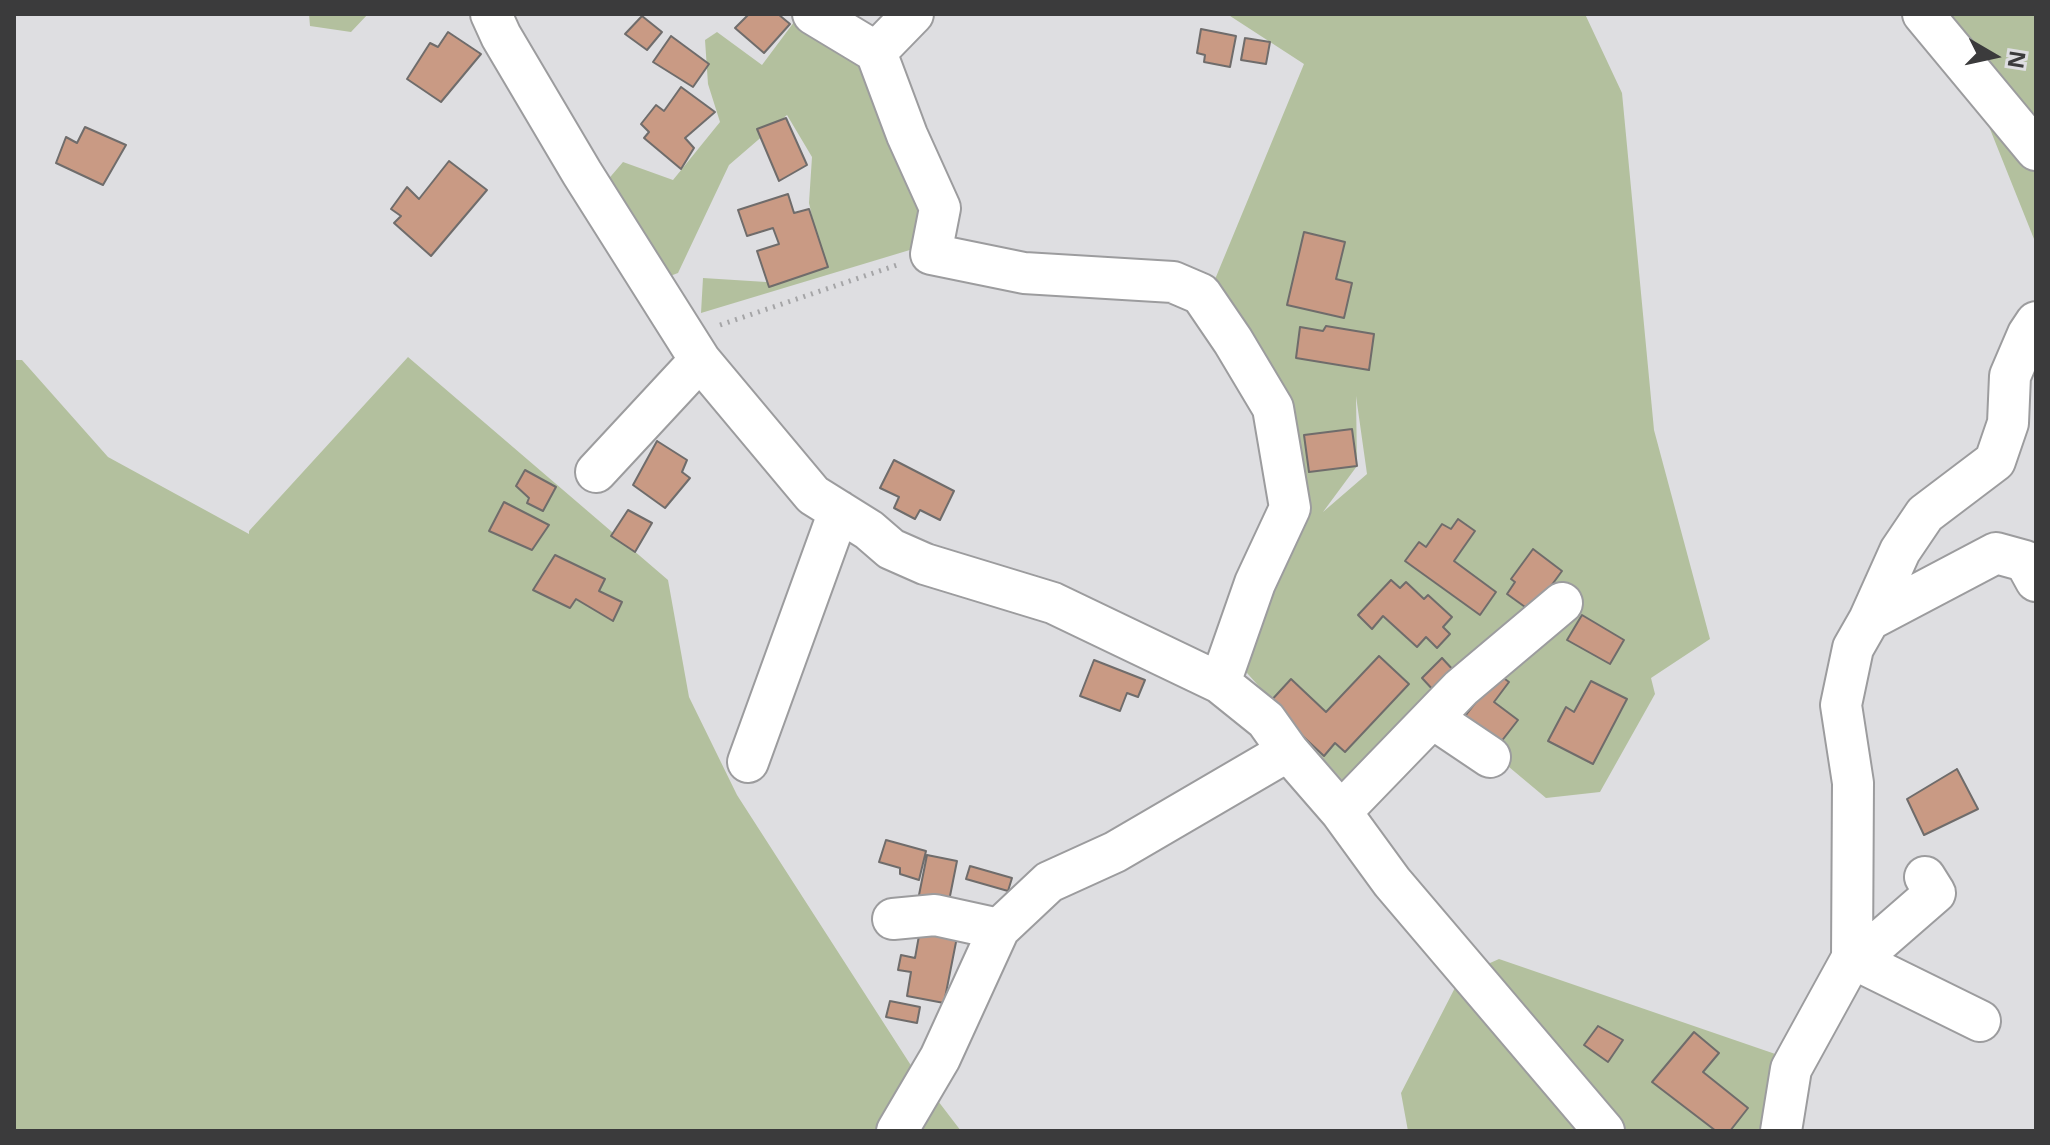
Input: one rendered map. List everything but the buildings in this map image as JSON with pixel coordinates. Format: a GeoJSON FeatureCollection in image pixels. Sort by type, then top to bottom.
{"type":"FeatureCollection","features":[{"type":"Feature","properties":{"kind":"street"},"geometry":{"type":"LineString","coordinates":[[491,14],[582,173],[692,348],[813,495],[869,530],[891,549],[925,564],[1053,603],[1220,683],[1266,720],[1288,751],[1341,812],[1392,882],[1604,1131]]}},
{"type":"Feature","properties":{"kind":"street"},"geometry":{"type":"LineString","coordinates":[[813,14],[876,52],[907,135],[940,208],[931,254],[1024,273],[1173,282],[1201,294],[1233,341],[1273,408],[1290,508],[1255,583],[1220,683]]}},
{"type":"Feature","properties":{"kind":"street"},"geometry":{"type":"LineString","coordinates":[[876,52],[913,14]]}},
{"type":"Feature","properties":{"kind":"street"},"geometry":{"type":"LineString","coordinates":[[1923,14],[2036,150]]}},
{"type":"Feature","properties":{"kind":"street"},"geometry":{"type":"LineString","coordinates":[[1855,959],[1853,783],[1841,705],[1853,648],[1900,551],[1925,514],[1995,461],[2008,423],[2010,376],[2036,322]]}},
{"type":"Feature","properties":{"kind":"street"},"geometry":{"type":"LineString","coordinates":[[596,472],[692,348]]}},
{"type":"Feature","properties":{"kind":"street"},"geometry":{"type":"LineString","coordinates":[[748,762],[839,511]]}},
{"type":"Feature","properties":{"kind":"street"},"geometry":{"type":"LineString","coordinates":[[1869,620],[1996,553],[2025,561],[2036,581]]}},
{"type":"Feature","properties":{"kind":"street"},"geometry":{"type":"LineString","coordinates":[[1341,812],[1461,688],[1562,603]]}},
{"type":"Feature","properties":{"kind":"street"},"geometry":{"type":"LineString","coordinates":[[1432,718],[1490,757]]}},
{"type":"Feature","properties":{"kind":"street"},"geometry":{"type":"LineString","coordinates":[[897,1131],[940,1058],[999,929],[1049,882],[1115,852],[1288,751]]}},
{"type":"Feature","properties":{"kind":"street"},"geometry":{"type":"LineString","coordinates":[[1781,1131],[1791,1069],[1855,959],[1935,893],[1925,877]]}},
{"type":"Feature","properties":{"kind":"street"},"geometry":{"type":"LineString","coordinates":[[893,919],[935,915],[999,929]]}},
{"type":"Feature","properties":{"kind":"street"},"geometry":{"type":"LineString","coordinates":[[1855,959],[1980,1021]]}},
{"type":"Feature","properties":{"kind":"path"},"geometry":{"type":"LineString","coordinates":[[692,348],[931,254]]}},
{"type":"Feature","properties":{"kind":"green space"},"geometry":{"type":"Polygon","coordinates":[[[309,14],[368,14],[351,32],[310,26],[309,14]]]}},
{"type":"Feature","properties":{"kind":"green space"},"geometry":{"type":"Polygon","coordinates":[[[800,14],[876,52],[933,243],[701,313],[703,278],[782,283],[823,265],[809,203],[812,157],[787,115],[729,165],[678,273],[662,279],[600,189],[623,162],[673,180],[720,122],[708,84],[705,40],[717,32],[762,65],[800,14]]]}},
{"type":"Feature","properties":{"kind":"green space"},"geometry":{"type":"Polygon","coordinates":[[[1227,14],[1585,14],[1622,93],[1654,430],[1710,639],[1651,678],[1655,694],[1600,792],[1546,798],[1441,710],[1345,783],[1239,664],[1300,510],[1211,289],[1304,64],[1227,14]],[[1356,396],[1357,466],[1323,512],[1367,474],[1356,396]]]}},
{"type":"Feature","properties":{"kind":"green space"},"geometry":{"type":"Polygon","coordinates":[[[1944,14],[2036,14],[2036,244],[1944,14]]]}},
{"type":"Feature","properties":{"kind":"green space"},"geometry":{"type":"Polygon","coordinates":[[[408,357],[668,580],[689,697],[737,795],[912,1067],[961,1131],[14,1131],[14,360],[22,360],[108,457],[249,534],[408,357]]]}},
{"type":"Feature","properties":{"kind":"green space"},"geometry":{"type":"Polygon","coordinates":[[[1499,959],[1784,1057],[1759,1131],[1408,1131],[1401,1093],[1461,976],[1499,959]]]}}]}
